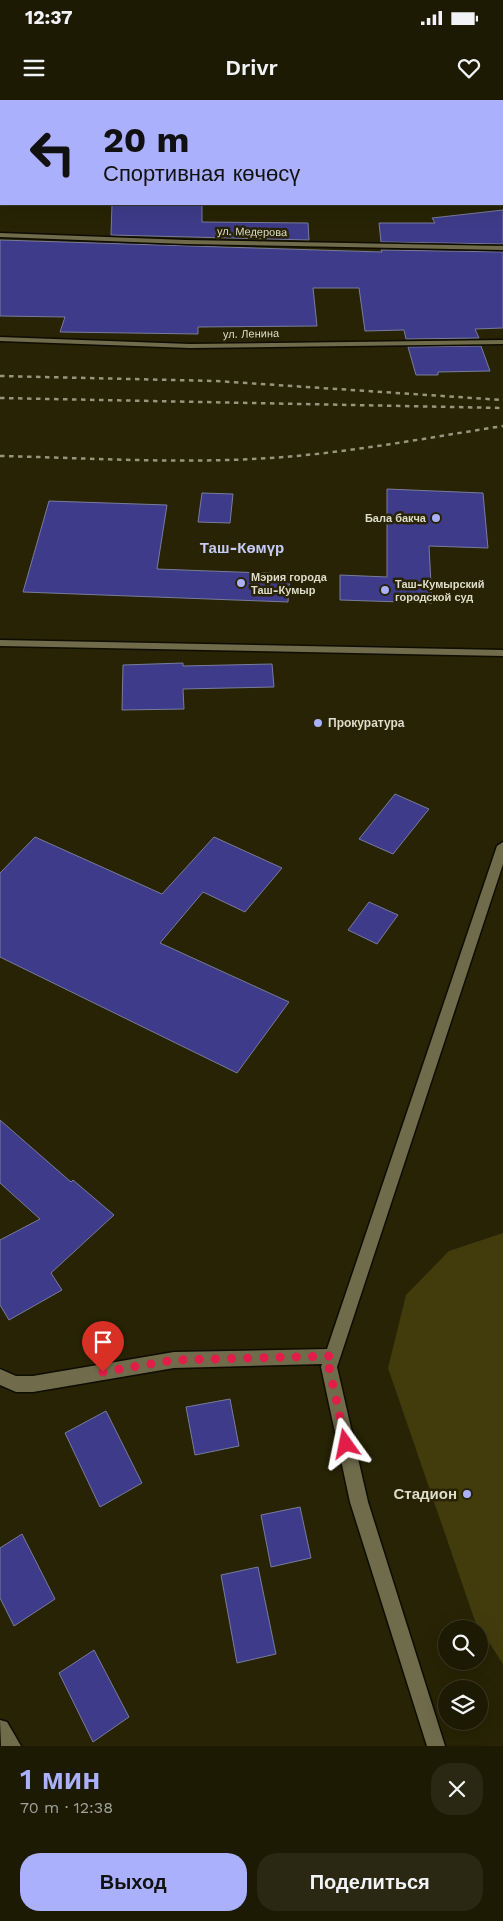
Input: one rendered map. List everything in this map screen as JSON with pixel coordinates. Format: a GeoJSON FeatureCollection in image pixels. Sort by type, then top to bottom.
{"type":"FeatureCollection","features":[{"type":"Feature","properties":{"kind":"street","name":"ул. Медерова"},"geometry":{"type":"LineString","coordinates":[[0,235],[196,242],[503,248]]}},
{"type":"Feature","properties":{"kind":"street","name":"ул. Ленина"},"geometry":{"type":"LineString","coordinates":[[0,339],[190,346],[503,342]]}},
{"type":"Feature","properties":{"kind":"street"},"geometry":{"type":"LineString","coordinates":[[0,644],[503,653]]}},
{"type":"Feature","properties":{"kind":"street"},"geometry":{"type":"LineString","coordinates":[[436,1746],[359,1502],[329,1367],[503,846]]}},
{"type":"Feature","properties":{"kind":"street"},"geometry":{"type":"LineString","coordinates":[[0,1377],[16,1384],[33,1384],[174,1360],[332,1356]]}},
{"type":"Feature","properties":{"kind":"street"},"geometry":{"type":"LineString","coordinates":[[0,1729],[12,1746]]}},
{"type":"Feature","properties":{"kind":"shaded area","name":"Стадион"},"geometry":{"type":"Polygon","coordinates":[[[503,1233],[503,1664],[488,1641],[488,1620],[475,1620],[388,1368],[406,1295],[449,1251],[503,1233]]]}},
{"type":"Feature","properties":{"kind":"building"},"geometry":{"type":"Polygon","coordinates":[[[112,205],[202,205],[202,222],[308,223],[309,240],[111,235],[112,205]]]}},
{"type":"Feature","properties":{"kind":"building"},"geometry":{"type":"Polygon","coordinates":[[[503,210],[503,244],[381,242],[379,223],[435,223],[432,218],[503,210]]]}},
{"type":"Feature","properties":{"kind":"building"},"geometry":{"type":"Polygon","coordinates":[[[0,240],[382,252],[381,250],[503,252],[503,328],[475,329],[479,338],[406,339],[404,330],[365,331],[359,288],[313,288],[317,326],[198,327],[198,334],[60,332],[65,317],[0,316],[0,240]]]}},
{"type":"Feature","properties":{"kind":"building"},"geometry":{"type":"Polygon","coordinates":[[[481,346],[490,371],[438,372],[438,375],[416,375],[408,347],[481,346]]]}},
{"type":"Feature","properties":{"kind":"building"},"geometry":{"type":"Polygon","coordinates":[[[387,489],[483,493],[488,548],[429,546],[432,603],[340,600],[340,575],[387,577],[387,489]]]}},
{"type":"Feature","properties":{"kind":"building"},"geometry":{"type":"Polygon","coordinates":[[[202,493],[233,494],[230,523],[198,522],[202,493]]]}},
{"type":"Feature","properties":{"kind":"building"},"geometry":{"type":"Polygon","coordinates":[[[49,501],[167,505],[157,569],[290,574],[288,602],[23,592],[49,501]]]}},
{"type":"Feature","properties":{"kind":"building"},"geometry":{"type":"Polygon","coordinates":[[[183,663],[183,666],[272,664],[274,687],[183,689],[184,709],[122,710],[123,665],[183,663]]]}},
{"type":"Feature","properties":{"kind":"building"},"geometry":{"type":"Polygon","coordinates":[[[395,794],[429,809],[393,854],[359,839],[395,794]]]}},
{"type":"Feature","properties":{"kind":"building"},"geometry":{"type":"Polygon","coordinates":[[[35,837],[162,894],[214,837],[282,868],[245,912],[203,892],[160,943],[289,1002],[237,1073],[0,957],[0,873],[35,837]]]}},
{"type":"Feature","properties":{"kind":"building"},"geometry":{"type":"Polygon","coordinates":[[[369,902],[398,915],[377,944],[348,930],[369,902]]]}},
{"type":"Feature","properties":{"kind":"building"},"geometry":{"type":"Polygon","coordinates":[[[0,1120],[71,1182],[73,1180],[114,1215],[51,1273],[62,1290],[9,1320],[0,1305],[0,1240],[40,1219],[0,1183],[0,1120]]]}},
{"type":"Feature","properties":{"kind":"building"},"geometry":{"type":"Polygon","coordinates":[[[230,1399],[239,1446],[195,1455],[186,1407],[230,1399]]]}},
{"type":"Feature","properties":{"kind":"building"},"geometry":{"type":"Polygon","coordinates":[[[106,1411],[142,1483],[100,1507],[65,1433],[106,1411]]]}},
{"type":"Feature","properties":{"kind":"building"},"geometry":{"type":"Polygon","coordinates":[[[300,1507],[311,1558],[271,1567],[261,1515],[300,1507]]]}},
{"type":"Feature","properties":{"kind":"building"},"geometry":{"type":"Polygon","coordinates":[[[22,1534],[55,1599],[14,1626],[0,1598],[0,1548],[22,1534]]]}},
{"type":"Feature","properties":{"kind":"building"},"geometry":{"type":"Polygon","coordinates":[[[258,1567],[276,1654],[237,1663],[221,1575],[258,1567]]]}},
{"type":"Feature","properties":{"kind":"building"},"geometry":{"type":"Polygon","coordinates":[[[94,1650],[129,1717],[93,1742],[59,1673],[94,1650]]]}},
{"type":"Feature","properties":{"kind":"railway"},"geometry":{"type":"LineString","coordinates":[[0,376],[216,381],[503,400]]}},
{"type":"Feature","properties":{"kind":"railway"},"geometry":{"type":"LineString","coordinates":[[0,398],[503,408]]}},
{"type":"Feature","properties":{"kind":"railway"},"geometry":{"type":"LineString","coordinates":[[0,456],[169,461],[270,458],[358,449],[503,426]]}},
{"type":"Feature","properties":{"kind":"place","name":"Бала бакча"},"geometry":{"type":"Point","coordinates":[436,518]}},
{"type":"Feature","properties":{"kind":"place","name":"Мэрия города Таш-Кумыр"},"geometry":{"type":"Point","coordinates":[241,583]}},
{"type":"Feature","properties":{"kind":"place","name":"Таш-Кумырский городской суд"},"geometry":{"type":"Point","coordinates":[385,590]}},
{"type":"Feature","properties":{"kind":"place","name":"Прокуратура"},"geometry":{"type":"Point","coordinates":[318,723]}},
{"type":"Feature","properties":{"kind":"place","name":"Стадион"},"geometry":{"type":"Point","coordinates":[467,1494]}},
{"type":"Feature","properties":{"kind":"district","name":"Таш-Көмүр"},"geometry":{"type":"Point","coordinates":[242,548]}},
{"type":"Feature","properties":{"kind":"route"},"geometry":{"type":"LineString","coordinates":[[103,1372],[174,1360],[332,1356],[329,1367],[346,1444]]}}]}
